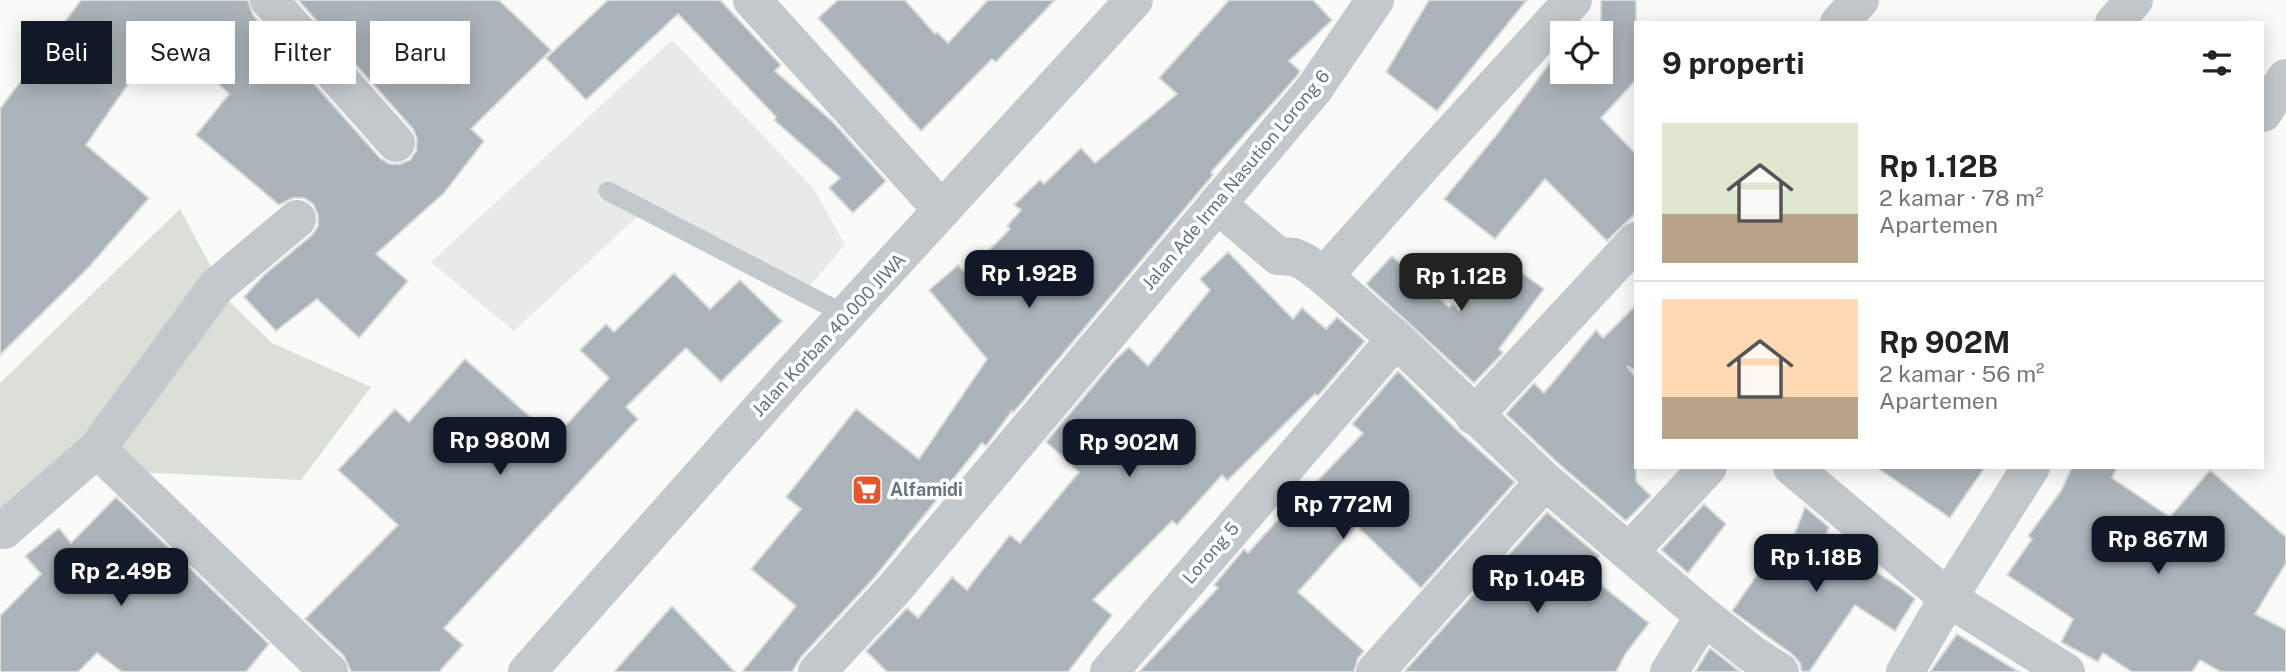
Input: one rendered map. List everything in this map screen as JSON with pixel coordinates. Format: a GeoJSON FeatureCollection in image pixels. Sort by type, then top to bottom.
{"type":"FeatureCollection","features":[{"type":"Feature","properties":{"kind":"street"},"geometry":{"type":"LineString","coordinates":[[269,0],[396,143]]}},
{"type":"Feature","properties":{"kind":"street"},"geometry":{"type":"LineString","coordinates":[[752,0],[942,210]]}},
{"type":"Feature","properties":{"kind":"street","name":"Jalan Korban 40.000 JIWA"},"geometry":{"type":"LineString","coordinates":[[527,672],[1134,0]]}},
{"type":"Feature","properties":{"kind":"street","name":"Jalan Ade Irma Nasution Lorong 6"},"geometry":{"type":"LineString","coordinates":[[817,672],[894,589],[1314,89],[1375,0]]}},
{"type":"Feature","properties":{"kind":"street"},"geometry":{"type":"LineString","coordinates":[[1324,276],[1573,0]]}},
{"type":"Feature","properties":{"kind":"street"},"geometry":{"type":"LineString","coordinates":[[1841,21],[1860,0]]}},
{"type":"Feature","properties":{"kind":"street"},"geometry":{"type":"LineString","coordinates":[[2117,21],[2134,0]]}},
{"type":"Feature","properties":{"kind":"street"},"geometry":{"type":"LineString","coordinates":[[1217,204],[1278,256],[1294,257],[1324,276],[1396,339],[1545,481],[1704,616],[1752,654],[1780,672]]}},
{"type":"Feature","properties":{"kind":"street"},"geometry":{"type":"LineString","coordinates":[[4,530],[97,449],[216,287],[298,219]]}},
{"type":"Feature","properties":{"kind":"street"},"geometry":{"type":"LineString","coordinates":[[1474,416],[1634,243]]}},
{"type":"Feature","properties":{"kind":"street","name":"Lorong 5"},"geometry":{"type":"LineString","coordinates":[[1109,672],[1396,339]]}},
{"type":"Feature","properties":{"kind":"street"},"geometry":{"type":"LineString","coordinates":[[97,449],[329,672]]}},
{"type":"Feature","properties":{"kind":"street"},"geometry":{"type":"LineString","coordinates":[[1629,552],[1706,469]]}},
{"type":"Feature","properties":{"kind":"street"},"geometry":{"type":"LineString","coordinates":[[1794,469],[1948,598],[2066,672]]}},
{"type":"Feature","properties":{"kind":"street"},"geometry":{"type":"LineString","coordinates":[[1905,672],[1948,598],[2030,469]]}},
{"type":"Feature","properties":{"kind":"street"},"geometry":{"type":"LineString","coordinates":[[1375,672],[1545,481]]}},
{"type":"Feature","properties":{"kind":"street"},"geometry":{"type":"LineString","coordinates":[[1669,672],[1704,616]]}},
{"type":"Feature","properties":{"kind":"lane"},"geometry":{"type":"LineString","coordinates":[[608,191],[846,316]]}},
{"type":"Feature","properties":{"kind":"shaded area"},"geometry":{"type":"Polygon","coordinates":[[[672,40],[814,189],[845,245],[801,296],[640,214],[514,331],[431,262],[672,40]]]}},
{"type":"Feature","properties":{"kind":"shaded area"},"geometry":{"type":"Polygon","coordinates":[[[180,209],[230,302],[272,343],[371,387],[301,480],[72,469],[0,535],[0,383],[180,209]]]}},
{"type":"Feature","properties":{"kind":"building"},"geometry":{"type":"Polygon","coordinates":[[[81,0],[248,0],[253,15],[258,21],[249,21],[249,84],[314,84],[380,158],[390,164],[410,160],[416,151],[417,139],[413,129],[373,84],[470,84],[470,21],[370,21],[370,81],[356,65],[356,21],[317,21],[298,0],[499,0],[551,50],[471,129],[484,141],[444,193],[376,254],[408,281],[359,338],[317,299],[276,331],[244,297],[264,275],[312,235],[318,226],[318,215],[313,204],[304,198],[293,198],[279,205],[196,135],[229,94],[219,84],[235,84],[235,21],[126,21],[126,84],[128,84],[86,145],[149,198],[89,267],[0,355],[0,109],[21,81],[21,84],[112,84],[112,21],[65,21],[81,0]]]}},
{"type":"Feature","properties":{"kind":"building"},"geometry":{"type":"Polygon","coordinates":[[[608,0],[720,0],[781,65],[775,71],[833,122],[886,181],[853,213],[829,188],[840,178],[774,120],[776,117],[678,14],[586,100],[546,58],[608,0]]]}},
{"type":"Feature","properties":{"kind":"building"},"geometry":{"type":"Polygon","coordinates":[[[838,0],[905,0],[935,34],[937,32],[948,43],[988,0],[1055,0],[996,62],[992,59],[921,131],[818,18],[838,0]]]}},
{"type":"Feature","properties":{"kind":"building"},"geometry":{"type":"Polygon","coordinates":[[[1229,0],[1313,0],[1332,20],[1289,61],[1300,71],[1297,76],[1211,172],[1213,175],[1013,413],[1012,411],[986,446],[982,443],[874,578],[801,657],[792,672],[742,672],[796,606],[751,569],[801,509],[786,497],[856,409],[919,459],[987,359],[929,290],[958,265],[963,271],[982,252],[984,255],[1010,229],[1007,226],[1021,210],[1014,205],[1040,180],[1044,184],[1081,148],[1095,163],[1177,94],[1159,78],[1229,0]]]}},
{"type":"Feature","properties":{"kind":"building"},"geometry":{"type":"Polygon","coordinates":[[[1429,0],[1527,0],[1437,111],[1386,72],[1429,0]]]}},
{"type":"Feature","properties":{"kind":"building"},"geometry":{"type":"Polygon","coordinates":[[[1601,0],[1636,0],[1634,82],[1601,118],[1634,152],[1634,215],[1607,241],[1545,179],[1495,239],[1444,199],[1498,133],[1550,63],[1550,84],[1613,84],[1613,21],[1601,21],[1601,0]]]}},
{"type":"Feature","properties":{"kind":"building"},"geometry":{"type":"Polygon","coordinates":[[[1228,252],[1293,319],[1302,308],[1326,329],[1337,317],[1365,341],[1318,396],[1315,394],[1227,481],[1222,475],[1177,525],[1172,521],[1093,600],[1112,615],[1068,672],[887,672],[866,651],[907,608],[918,618],[952,577],[967,590],[1010,535],[1020,543],[1079,472],[1046,442],[1129,347],[1148,366],[1210,290],[1200,279],[1228,252]]]}},
{"type":"Feature","properties":{"kind":"building"},"geometry":{"type":"Polygon","coordinates":[[[1392,256],[1449,307],[1453,304],[1459,310],[1499,256],[1544,289],[1499,349],[1503,353],[1474,383],[1366,284],[1392,256]]]}},
{"type":"Feature","properties":{"kind":"building"},"geometry":{"type":"Polygon","coordinates":[[[674,273],[710,309],[740,280],[782,321],[721,382],[686,348],[626,407],[638,419],[444,628],[463,645],[439,672],[351,672],[344,656],[305,619],[398,525],[338,470],[395,409],[409,422],[465,359],[554,438],[609,378],[580,350],[606,324],[614,332],[674,273]]]}},
{"type":"Feature","properties":{"kind":"building"},"geometry":{"type":"Polygon","coordinates":[[[1634,307],[1634,370],[1627,366],[1634,375],[1634,469],[1636,481],[1651,496],[1626,521],[1560,465],[1506,414],[1534,383],[1544,393],[1596,330],[1603,338],[1634,307]]]}},
{"type":"Feature","properties":{"kind":"building"},"geometry":{"type":"Polygon","coordinates":[[[1398,371],[1459,432],[1515,482],[1421,588],[1357,526],[1298,592],[1364,651],[1358,658],[1354,672],[1139,672],[1218,588],[1214,585],[1244,549],[1248,553],[1301,494],[1303,496],[1363,433],[1352,424],[1398,371]]]}},
{"type":"Feature","properties":{"kind":"building"},"geometry":{"type":"Polygon","coordinates":[[[1879,469],[1984,469],[1950,518],[1879,469]]]}},
{"type":"Feature","properties":{"kind":"building"},"geometry":{"type":"Polygon","coordinates":[[[2071,469],[2116,469],[2112,478],[2170,517],[2210,470],[2286,537],[2286,563],[2255,614],[2286,630],[2286,672],[2221,672],[2200,660],[2192,672],[2132,672],[2103,653],[2098,662],[2061,642],[2073,619],[2007,575],[2032,539],[2028,536],[2061,491],[2071,469]]]}},
{"type":"Feature","properties":{"kind":"building"},"geometry":{"type":"Polygon","coordinates":[[[116,497],[269,644],[246,672],[122,672],[97,653],[78,672],[0,672],[0,616],[41,574],[25,556],[59,528],[71,543],[116,497]]]}},
{"type":"Feature","properties":{"kind":"building"},"geometry":{"type":"Polygon","coordinates":[[[1704,504],[1726,524],[1688,573],[1661,550],[1704,504]]]}},
{"type":"Feature","properties":{"kind":"building"},"geometry":{"type":"Polygon","coordinates":[[[1805,507],[1829,527],[1825,539],[1915,599],[1895,631],[1855,605],[1809,672],[1802,672],[1800,663],[1792,654],[1732,611],[1777,546],[1786,556],[1805,507]]]}},
{"type":"Feature","properties":{"kind":"building"},"geometry":{"type":"Polygon","coordinates":[[[1547,512],[1599,556],[1586,573],[1649,623],[1626,653],[1616,672],[1404,672],[1547,512]]]}},
{"type":"Feature","properties":{"kind":"building"},"geometry":{"type":"Polygon","coordinates":[[[672,606],[735,672],[614,672],[672,606]]]}},
{"type":"Feature","properties":{"kind":"building"},"geometry":{"type":"Polygon","coordinates":[[[1957,634],[2019,672],[1930,672],[1957,634]]]}},
{"type":"Feature","properties":{"kind":"building"},"geometry":{"type":"Polygon","coordinates":[[[1710,648],[1739,671],[1740,672],[1695,672],[1710,648]]]}},
{"type":"Feature","properties":{"kind":"place","name":"Alfamidi"},"geometry":{"type":"Point","coordinates":[867,490]}}]}
